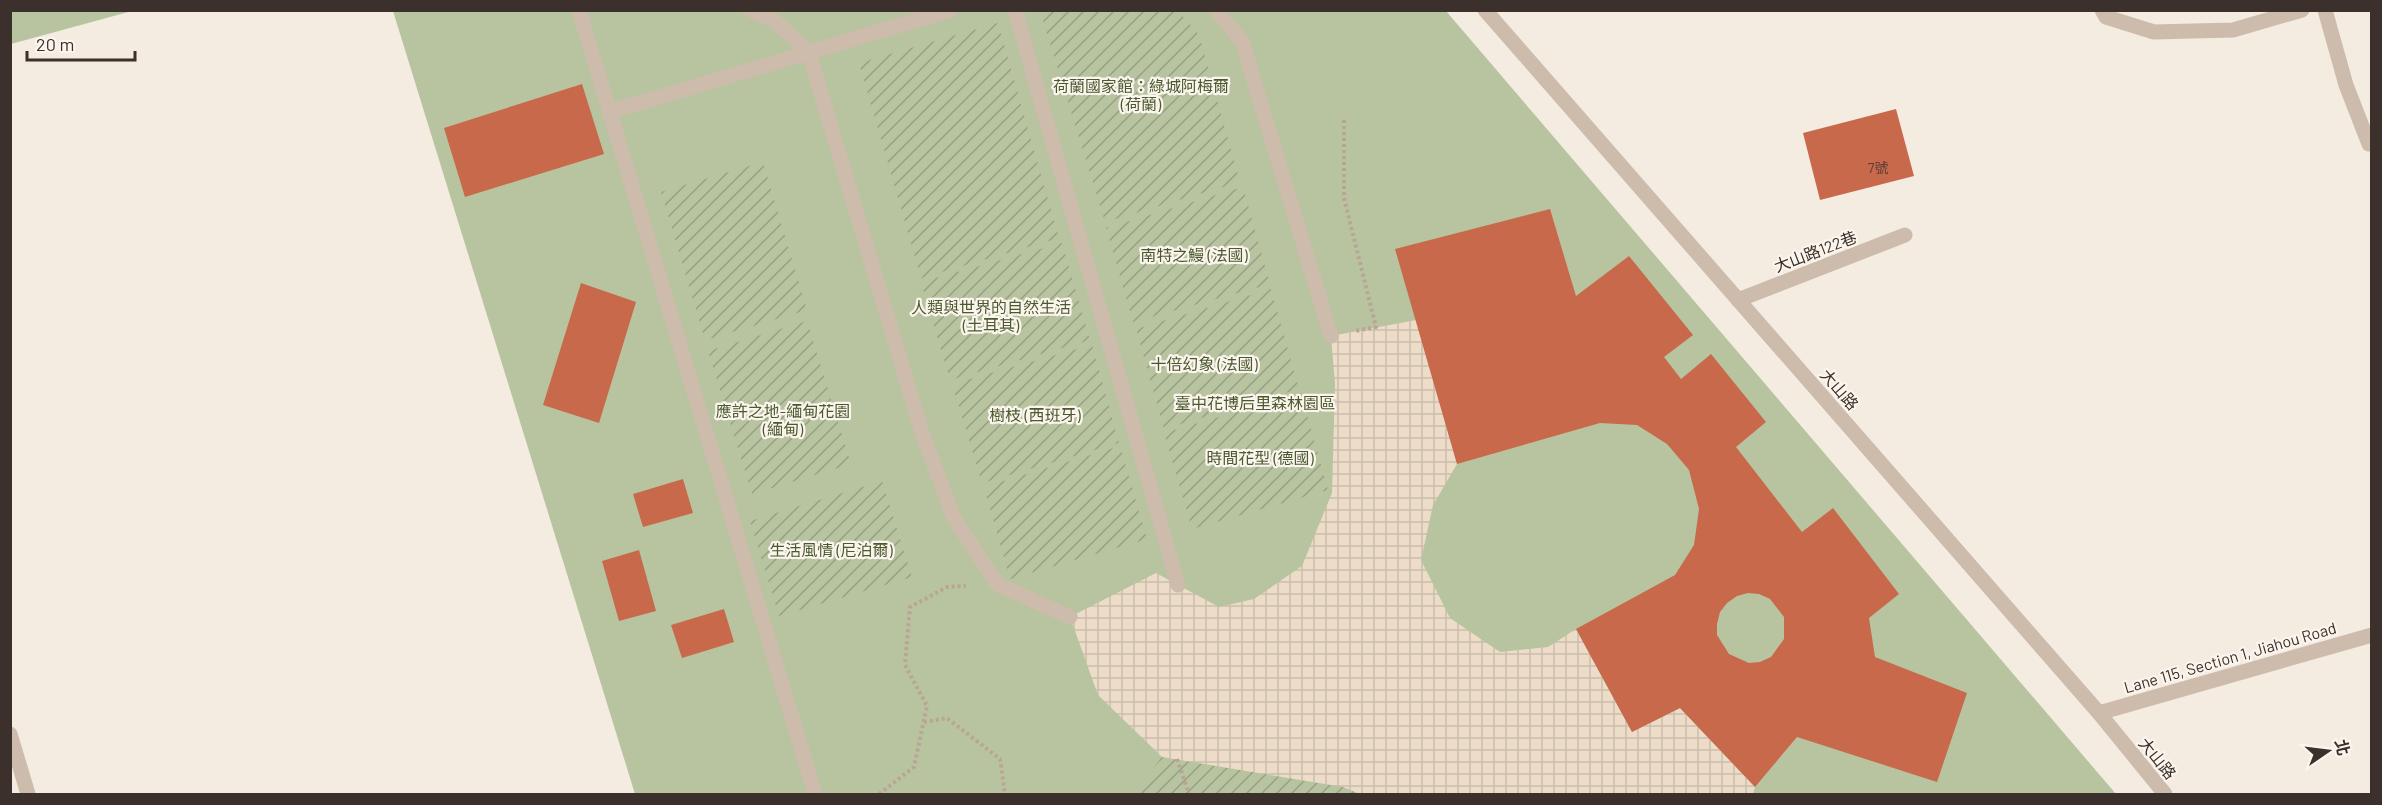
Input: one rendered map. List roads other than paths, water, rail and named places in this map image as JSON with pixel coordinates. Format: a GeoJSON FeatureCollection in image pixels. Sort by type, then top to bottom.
{"type":"FeatureCollection","features":[{"type":"Feature","properties":{"kind":"street"},"geometry":{"type":"LineString","coordinates":[[579,10],[815,795]]}},
{"type":"Feature","properties":{"kind":"street"},"geometry":{"type":"LineString","coordinates":[[750,10],[775,21],[809,53],[922,433],[954,518],[997,584],[1070,617]]}},
{"type":"Feature","properties":{"kind":"street"},"geometry":{"type":"LineString","coordinates":[[609,112],[951,10]]}},
{"type":"Feature","properties":{"kind":"street"},"geometry":{"type":"LineString","coordinates":[[1015,10],[1178,585]]}},
{"type":"Feature","properties":{"kind":"street"},"geometry":{"type":"LineString","coordinates":[[1215,10],[1242,41],[1331,336]]}},
{"type":"Feature","properties":{"kind":"street","name":"大山路"},"geometry":{"type":"LineString","coordinates":[[1485,10],[2099,713],[2165,795]]}},
{"type":"Feature","properties":{"kind":"street"},"geometry":{"type":"LineString","coordinates":[[2103,10],[2106,17],[2154,32],[2233,30],[2302,10]]}},
{"type":"Feature","properties":{"kind":"street"},"geometry":{"type":"LineString","coordinates":[[2325,10],[2346,85],[2369,144],[2372,144]]}},
{"type":"Feature","properties":{"kind":"street","name":"大山路122巷"},"geometry":{"type":"LineString","coordinates":[[1738,300],[1905,235]]}},
{"type":"Feature","properties":{"kind":"street","name":"Lane 115, Section 1, Jiahou Road"},"geometry":{"type":"LineString","coordinates":[[2099,713],[2372,635]]}},
{"type":"Feature","properties":{"kind":"street"},"geometry":{"type":"LineString","coordinates":[[10,734],[28,795]]}},
{"type":"Feature","properties":{"kind":"park label","name":"荷蘭國家館：綠城阿梅爾 (荷蘭)"},"geometry":{"type":"Point","coordinates":[1141,94]}},
{"type":"Feature","properties":{"kind":"park label","name":"南特之鰻 (法國)"},"geometry":{"type":"Point","coordinates":[1194,254]}},
{"type":"Feature","properties":{"kind":"park label","name":"人類與世界的自然生活 (土耳其)"},"geometry":{"type":"Point","coordinates":[991,315]}},
{"type":"Feature","properties":{"kind":"park label","name":"十倍幻象 (法國)"},"geometry":{"type":"Point","coordinates":[1204,363]}},
{"type":"Feature","properties":{"kind":"park label","name":"臺中花博后里森林園區"},"geometry":{"type":"Point","coordinates":[1255,402]}},
{"type":"Feature","properties":{"kind":"park label","name":"樹枝 (西班牙)"},"geometry":{"type":"Point","coordinates":[1035,414]}},
{"type":"Feature","properties":{"kind":"park label","name":"應許之地-緬甸花園 (緬甸)"},"geometry":{"type":"Point","coordinates":[783,419]}},
{"type":"Feature","properties":{"kind":"park label","name":"時間花型 (德國)"},"geometry":{"type":"Point","coordinates":[1260,457]}},
{"type":"Feature","properties":{"kind":"park label","name":"生活風情 (尼泊爾)"},"geometry":{"type":"Point","coordinates":[831,549]}}]}
